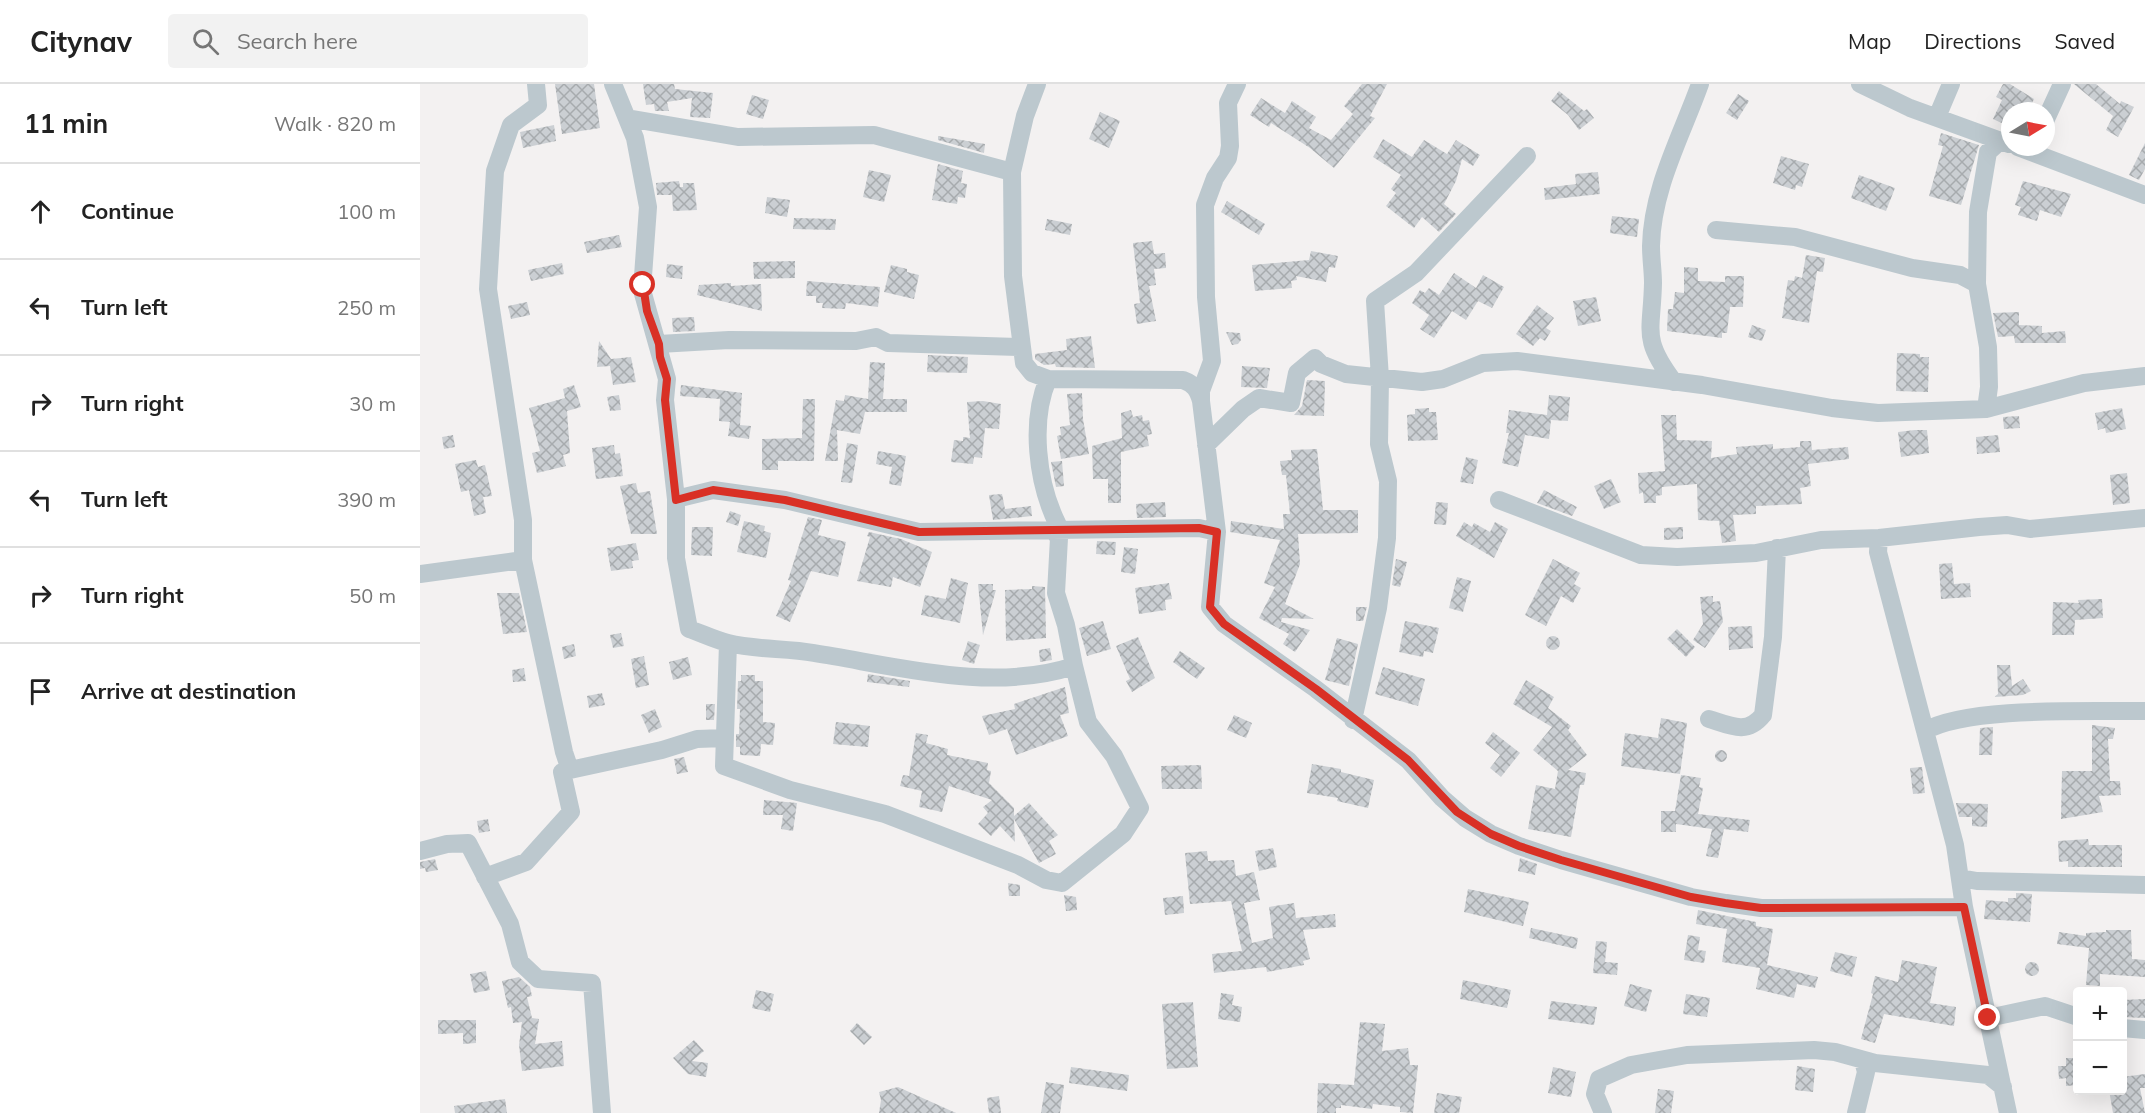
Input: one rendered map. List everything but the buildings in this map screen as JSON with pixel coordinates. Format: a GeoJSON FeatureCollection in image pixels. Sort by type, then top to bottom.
{"type":"FeatureCollection","features":[{"type":"Feature","properties":{"kind":"street"},"geometry":{"type":"LineString","coordinates":[[536,84],[538,105],[511,125],[495,171],[488,289],[523,520],[523,560],[550,693],[570,770]]}},
{"type":"Feature","properties":{"kind":"street"},"geometry":{"type":"LineString","coordinates":[[613,84],[635,138],[648,207],[642,290],[667,379],[665,400],[676,500],[676,558],[689,628],[728,643],[804,651],[974,676],[1038,675],[1074,666]]}},
{"type":"Feature","properties":{"kind":"street"},"geometry":{"type":"LineString","coordinates":[[1037,84],[1025,116],[1012,172],[1013,276],[1021,347],[1027,369],[1048,379],[1183,380],[1191,383],[1198,390],[1201,401]]}},
{"type":"Feature","properties":{"kind":"street"},"geometry":{"type":"LineString","coordinates":[[1237,84],[1228,103],[1230,146],[1228,158],[1215,178],[1205,205],[1206,297],[1212,361],[1201,391],[1201,401],[1217,532],[1210,607],[1224,624],[1316,689],[1353,720],[1408,760],[1442,798],[1466,818],[1491,834],[1561,860],[1691,897],[1761,908],[1964,907]]}},
{"type":"Feature","properties":{"kind":"street"},"geometry":{"type":"LineString","coordinates":[[1674,382],[1660,362],[1649,335],[1653,285],[1651,245],[1666,169],[1700,84]]}},
{"type":"Feature","properties":{"kind":"street"},"geometry":{"type":"LineString","coordinates":[[1860,84],[1937,117],[2001,141]]}},
{"type":"Feature","properties":{"kind":"street"},"geometry":{"type":"LineString","coordinates":[[1937,117],[1951,84]]}},
{"type":"Feature","properties":{"kind":"street"},"geometry":{"type":"LineString","coordinates":[[2053,102],[2061,84]]}},
{"type":"Feature","properties":{"kind":"street"},"geometry":{"type":"LineString","coordinates":[[627,117],[738,137],[874,135],[1012,172]]}},
{"type":"Feature","properties":{"kind":"street"},"geometry":{"type":"LineString","coordinates":[[1986,409],[1989,387],[1988,347],[1977,284],[1978,212],[1988,152],[2001,144]]}},
{"type":"Feature","properties":{"kind":"street"},"geometry":{"type":"LineString","coordinates":[[1353,720],[1378,608],[1387,538],[1388,481],[1379,444],[1380,378],[1375,301],[1416,273],[1527,156]]}},
{"type":"Feature","properties":{"kind":"street"},"geometry":{"type":"LineString","coordinates":[[2046,156],[2145,195]]}},
{"type":"Feature","properties":{"kind":"street"},"geometry":{"type":"LineString","coordinates":[[1716,230],[1795,237],[1912,268],[1960,275],[1977,284]]}},
{"type":"Feature","properties":{"kind":"street"},"geometry":{"type":"LineString","coordinates":[[659,344],[729,340],[856,341],[876,338],[888,343],[1021,347]]}},
{"type":"Feature","properties":{"kind":"street"},"geometry":{"type":"LineString","coordinates":[[1206,445],[1243,409],[1259,398],[1291,403],[1297,373],[1315,358],[1321,364],[1346,374],[1422,382],[1443,379],[1483,363],[1517,361],[1778,397],[1802,404],[1878,413],[1986,409],[2084,383],[2145,376]]}},
{"type":"Feature","properties":{"kind":"street"},"geometry":{"type":"LineString","coordinates":[[1650,380],[1660,362]]}},
{"type":"Feature","properties":{"kind":"street"},"geometry":{"type":"LineString","coordinates":[[1048,379],[1042,393],[1037,442],[1044,490],[1057,523],[1052,529]]}},
{"type":"Feature","properties":{"kind":"street"},"geometry":{"type":"LineString","coordinates":[[676,500],[713,490],[785,500],[919,532],[1199,528],[1217,532]]}},
{"type":"Feature","properties":{"kind":"street"},"geometry":{"type":"LineString","coordinates":[[1499,501],[1641,555],[1722,556],[1821,540],[1879,538],[2007,525],[2030,530],[2145,518]]}},
{"type":"Feature","properties":{"kind":"street"},"geometry":{"type":"LineString","coordinates":[[728,643],[724,766],[790,790],[885,814],[1062,884],[1123,834],[1140,808],[1114,756],[1088,722],[1066,625],[1056,593],[1059,538],[1052,529]]}},
{"type":"Feature","properties":{"kind":"street"},"geometry":{"type":"LineString","coordinates":[[1879,538],[1878,552],[1955,845],[1964,907],[1988,1018],[1994,1071],[2003,1087],[2008,1113]]}},
{"type":"Feature","properties":{"kind":"street"},"geometry":{"type":"LineString","coordinates":[[1709,719],[1742,729],[1755,724],[1763,715],[1773,637],[1777,548]]}},
{"type":"Feature","properties":{"kind":"street"},"geometry":{"type":"LineString","coordinates":[[420,574],[523,560]]}},
{"type":"Feature","properties":{"kind":"street"},"geometry":{"type":"LineString","coordinates":[[1925,731],[1933,726],[1985,716],[2055,712],[2145,711]]}},
{"type":"Feature","properties":{"kind":"street"},"geometry":{"type":"LineString","coordinates":[[485,877],[526,862],[571,812],[562,772],[662,750],[697,739],[725,738]]}},
{"type":"Feature","properties":{"kind":"street"},"geometry":{"type":"LineString","coordinates":[[420,851],[447,843],[468,843],[510,924],[520,962],[538,979],[592,983],[602,1113]]}},
{"type":"Feature","properties":{"kind":"street"},"geometry":{"type":"LineString","coordinates":[[1960,878],[1977,881],[2145,885]]}},
{"type":"Feature","properties":{"kind":"street"},"geometry":{"type":"LineString","coordinates":[[1988,1018],[2045,1006],[2073,1015]]}},
{"type":"Feature","properties":{"kind":"street"},"geometry":{"type":"LineString","coordinates":[[2127,1028],[2145,1030]]}},
{"type":"Feature","properties":{"kind":"street"},"geometry":{"type":"LineString","coordinates":[[1603,1113],[1595,1094],[1596,1084],[1609,1073],[1631,1065],[1687,1055],[1814,1050],[1835,1052],[1868,1065],[1994,1071]]}},
{"type":"Feature","properties":{"kind":"street"},"geometry":{"type":"LineString","coordinates":[[1856,1113],[1868,1065]]}},
{"type":"Feature","properties":{"kind":"route"},"geometry":{"type":"LineString","coordinates":[[643,285],[647,311],[659,344],[660,357],[667,379],[665,400],[676,500],[713,490],[785,500],[919,532],[1199,528],[1217,532],[1209,595],[1210,607],[1224,624],[1375,734],[1408,760],[1457,812],[1491,834],[1561,860],[1691,897],[1725,903],[1761,908],[1964,907],[1988,1018]]}}]}
